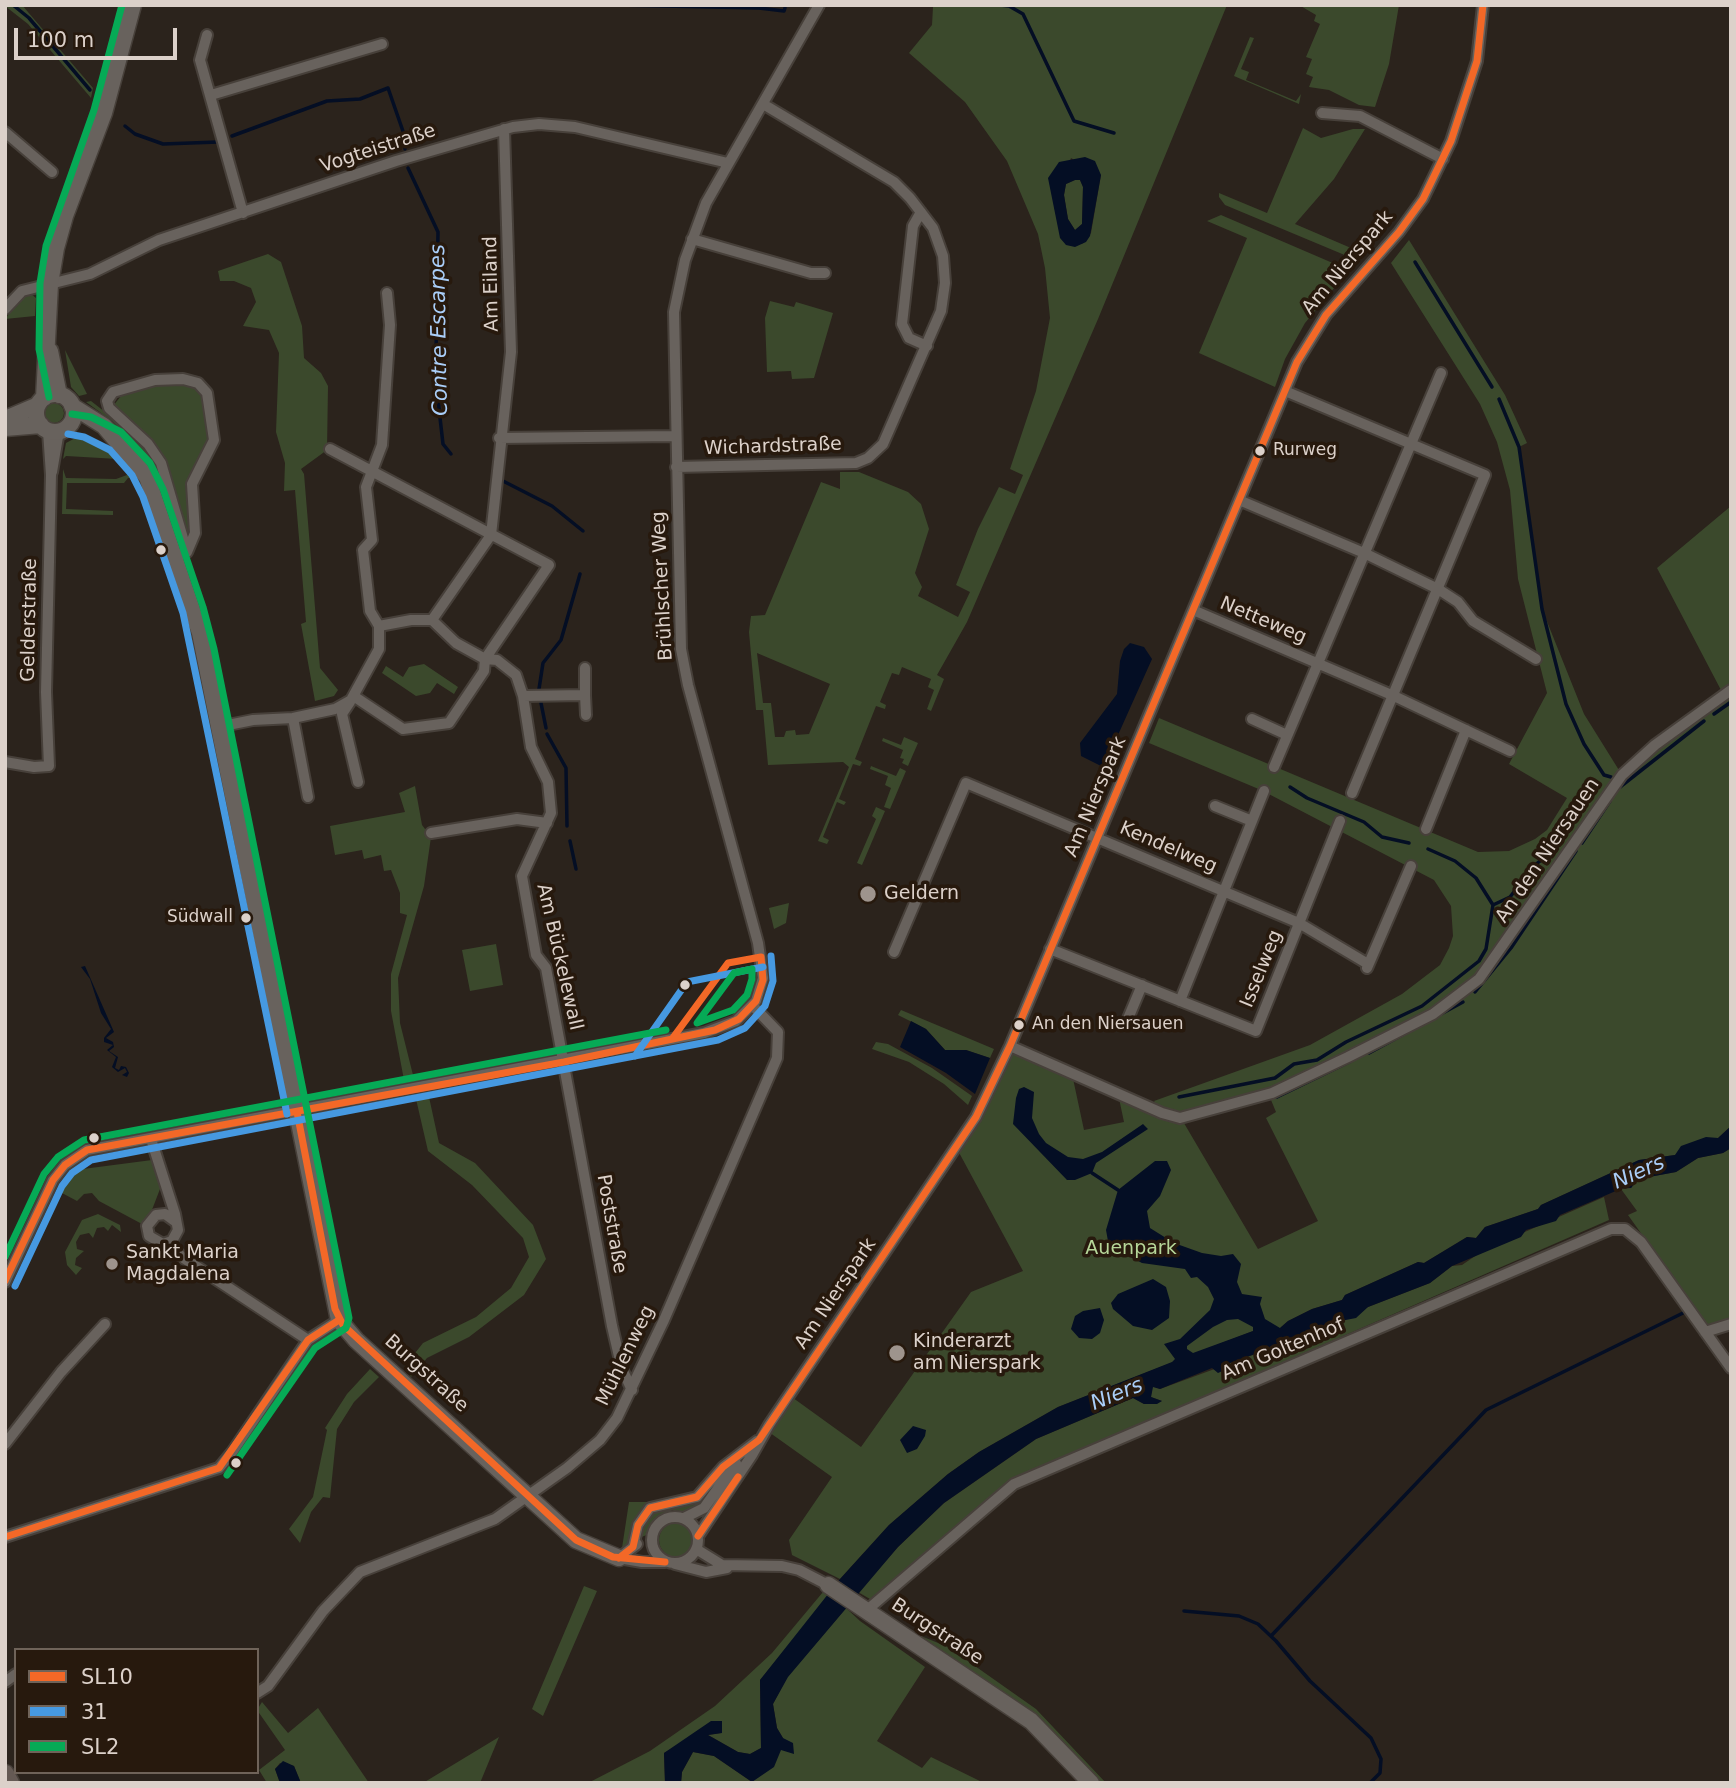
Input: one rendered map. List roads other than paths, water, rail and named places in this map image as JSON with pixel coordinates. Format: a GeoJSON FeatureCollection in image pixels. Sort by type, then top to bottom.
{"type":"FeatureCollection","features":[{"type":"Feature","properties":{"kind":"main road"},"geometry":{"type":"LineString","coordinates":[[5,1774],[10,1783]]}},
{"type":"Feature","properties":{"kind":"street"},"geometry":{"type":"LineString","coordinates":[[54,428],[37,417],[47,399],[50,284],[65,216],[104,113],[132,5]]}},
{"type":"Feature","properties":{"kind":"street","name":"Brühlscher Weg"},"geometry":{"type":"LineString","coordinates":[[753,1006],[763,980],[761,957],[683,660],[675,436],[674,312],[679,282],[706,203],[818,5]]}},
{"type":"Feature","properties":{"kind":"street","name":"Am Nierspark"},"geometry":{"type":"LineString","coordinates":[[698,1536],[752,1455],[759,1440],[976,1117],[1010,1046],[1310,336],[1399,232],[1423,200],[1443,159],[1460,118],[1478,61],[1483,5]]}},
{"type":"Feature","properties":{"kind":"street"},"geometry":{"type":"LineString","coordinates":[[207,34],[200,60],[243,213]]}},
{"type":"Feature","properties":{"kind":"street"},"geometry":{"type":"LineString","coordinates":[[211,95],[382,44]]}},
{"type":"Feature","properties":{"kind":"street","name":"Wichardstraße"},"geometry":{"type":"LineString","coordinates":[[676,467],[856,463],[868,458],[883,444],[941,311],[945,270],[939,242],[921,212],[894,182],[763,104]]}},
{"type":"Feature","properties":{"kind":"street"},"geometry":{"type":"LineString","coordinates":[[1322,113],[1360,116],[1443,159]]}},
{"type":"Feature","properties":{"kind":"street","name":"Vogteistraße"},"geometry":{"type":"LineString","coordinates":[[5,309],[22,291],[90,274],[159,240],[396,160],[504,129],[539,124],[575,127],[727,163]]}},
{"type":"Feature","properties":{"kind":"street","name":"Am Eiland"},"geometry":{"type":"LineString","coordinates":[[491,535],[499,438],[511,352],[504,129]]}},
{"type":"Feature","properties":{"kind":"street"},"geometry":{"type":"LineString","coordinates":[[5,132],[52,172]]}},
{"type":"Feature","properties":{"kind":"street"},"geometry":{"type":"LineString","coordinates":[[921,212],[913,226],[902,324],[909,338],[928,346]]}},
{"type":"Feature","properties":{"kind":"street"},"geometry":{"type":"LineString","coordinates":[[692,239],[811,273],[825,273]]}},
{"type":"Feature","properties":{"kind":"street"},"geometry":{"type":"LineString","coordinates":[[358,782],[342,714],[379,649],[379,626],[370,611],[363,550],[372,540],[366,486],[382,444],[390,325],[387,293]]}},
{"type":"Feature","properties":{"kind":"street"},"geometry":{"type":"LineString","coordinates":[[1319,664],[1441,373]]}},
{"type":"Feature","properties":{"kind":"street"},"geometry":{"type":"LineString","coordinates":[[5,1537],[219,1468],[308,1340],[339,1320],[200,633],[180,555],[161,463],[148,444],[109,408],[107,401],[113,392],[155,380],[183,379],[198,383],[208,393],[214,440],[192,484],[195,533],[180,555]]}},
{"type":"Feature","properties":{"kind":"street"},"geometry":{"type":"LineString","coordinates":[[1285,391],[1485,475],[1352,793]]}},
{"type":"Feature","properties":{"kind":"street"},"geometry":{"type":"LineString","coordinates":[[5,419],[47,399],[72,407],[99,421],[147,477],[180,555]]}},
{"type":"Feature","properties":{"kind":"street"},"geometry":{"type":"LineString","coordinates":[[54,428],[72,407]]}},
{"type":"Feature","properties":{"kind":"street"},"geometry":{"type":"LineString","coordinates":[[5,428],[87,427],[116,441]]}},
{"type":"Feature","properties":{"kind":"street","name":"Gelderstraße"},"geometry":{"type":"LineString","coordinates":[[5,762],[34,767],[49,766],[46,692],[54,428]]}},
{"type":"Feature","properties":{"kind":"street"},"geometry":{"type":"LineString","coordinates":[[499,438],[675,436]]}},
{"type":"Feature","properties":{"kind":"street"},"geometry":{"type":"LineString","coordinates":[[330,449],[549,565],[485,659],[484,671],[449,723],[403,729],[353,698]]}},
{"type":"Feature","properties":{"kind":"street"},"geometry":{"type":"LineString","coordinates":[[1239,500],[1364,553],[1438,589],[1458,602],[1473,621],[1536,659]]}},
{"type":"Feature","properties":{"kind":"street"},"geometry":{"type":"LineString","coordinates":[[379,626],[432,620],[491,535]]}},
{"type":"Feature","properties":{"kind":"street","name":"Netteweg"},"geometry":{"type":"LineString","coordinates":[[1193,610],[1394,696],[1510,751]]}},
{"type":"Feature","properties":{"kind":"street","name":"Am Bückelewall"},"geometry":{"type":"LineString","coordinates":[[432,620],[456,643],[485,659],[497,660],[508,666],[516,676],[523,696],[530,747],[548,782],[551,813],[522,876],[536,955],[546,968],[564,1062]]}},
{"type":"Feature","properties":{"kind":"street","name":"Netteweg"},"geometry":{"type":"LineString","coordinates":[[1274,767],[1319,664]]}},
{"type":"Feature","properties":{"kind":"street"},"geometry":{"type":"LineString","coordinates":[[585,668],[586,715]]}},
{"type":"Feature","properties":{"kind":"street","name":"An den Niersauen"},"geometry":{"type":"LineString","coordinates":[[1010,1046],[1162,1113],[1180,1118],[1272,1093],[1348,1057],[1433,1014],[1479,979],[1622,775],[1655,745],[1731,690]]}},
{"type":"Feature","properties":{"kind":"street"},"geometry":{"type":"LineString","coordinates":[[523,696],[585,695]]}},
{"type":"Feature","properties":{"kind":"street"},"geometry":{"type":"LineString","coordinates":[[218,727],[253,720],[293,718],[335,709],[353,698]]}},
{"type":"Feature","properties":{"kind":"street"},"geometry":{"type":"LineString","coordinates":[[293,718],[308,797]]}},
{"type":"Feature","properties":{"kind":"street"},"geometry":{"type":"LineString","coordinates":[[1252,719],[1287,735]]}},
{"type":"Feature","properties":{"kind":"street"},"geometry":{"type":"LineString","coordinates":[[1426,829],[1466,730]]}},
{"type":"Feature","properties":{"kind":"street","name":"Kendelweg"},"geometry":{"type":"LineString","coordinates":[[894,952],[966,783],[1299,923],[1367,968],[1411,866]]}},
{"type":"Feature","properties":{"kind":"street","name":"Kendelweg"},"geometry":{"type":"LineString","coordinates":[[1224,891],[1264,791]]}},
{"type":"Feature","properties":{"kind":"street"},"geometry":{"type":"LineString","coordinates":[[1215,806],[1252,821]]}},
{"type":"Feature","properties":{"kind":"street"},"geometry":{"type":"LineString","coordinates":[[431,833],[517,819],[547,823]]}},
{"type":"Feature","properties":{"kind":"street"},"geometry":{"type":"LineString","coordinates":[[1299,923],[1340,821]]}},
{"type":"Feature","properties":{"kind":"street"},"geometry":{"type":"LineString","coordinates":[[1180,1000],[1224,891]]}},
{"type":"Feature","properties":{"kind":"street","name":"Isselweg"},"geometry":{"type":"LineString","coordinates":[[1051,949],[1256,1031],[1299,923]]}},
{"type":"Feature","properties":{"kind":"street"},"geometry":{"type":"LineString","coordinates":[[1127,1021],[1142,985]]}},
{"type":"Feature","properties":{"kind":"street"},"geometry":{"type":"LineString","coordinates":[[5,1282],[44,1195],[59,1171],[87,1150],[564,1062],[715,1030],[736,1021],[753,1006]]}},
{"type":"Feature","properties":{"kind":"street","name":"Mühlenweg"},"geometry":{"type":"LineString","coordinates":[[259,1692],[268,1686],[323,1611],[360,1572],[495,1519],[528,1497],[600,1440],[632,1390],[779,1052],[776,1028],[753,1006]]}},
{"type":"Feature","properties":{"kind":"street","name":"Poststraße"},"geometry":{"type":"LineString","coordinates":[[564,1062],[612,1326],[622,1369],[632,1390]]}},
{"type":"Feature","properties":{"kind":"street"},"geometry":{"type":"LineString","coordinates":[[151,1139],[176,1222],[177,1234],[169,1243]]}},
{"type":"Feature","properties":{"kind":"street"},"geometry":{"type":"LineString","coordinates":[[167,1188],[156,1215],[148,1226],[149,1236],[158,1243],[169,1243],[182,1257],[308,1340]]}},
{"type":"Feature","properties":{"kind":"street"},"geometry":{"type":"LineString","coordinates":[[156,1215],[165,1214],[176,1222]]}},
{"type":"Feature","properties":{"kind":"street","name":"Am Goltenhof"},"geometry":{"type":"LineString","coordinates":[[862,1608],[1014,1484],[1605,1230],[1619,1228],[1636,1236],[1731,1368]]}},
{"type":"Feature","properties":{"kind":"street","name":"Burgstraße"},"geometry":{"type":"LineString","coordinates":[[339,1320],[356,1340],[576,1540],[619,1558],[642,1562],[670,1563],[706,1572],[737,1566]]}},
{"type":"Feature","properties":{"kind":"street"},"geometry":{"type":"LineString","coordinates":[[5,1444],[61,1372],[105,1324]]}},
{"type":"Feature","properties":{"kind":"street"},"geometry":{"type":"LineString","coordinates":[[1706,1332],[1731,1324]]}},
{"type":"Feature","properties":{"kind":"street","name":"Am Nierspark"},"geometry":{"type":"LineString","coordinates":[[633,1547],[638,1525],[650,1508],[697,1497],[723,1467],[759,1440]]}},
{"type":"Feature","properties":{"kind":"street","name":"Am Nierspark"},"geometry":{"type":"LineString","coordinates":[[684,1518],[704,1508],[743,1452]]}},
{"type":"Feature","properties":{"kind":"street"},"geometry":{"type":"LineString","coordinates":[[619,1558],[651,1536],[663,1519],[684,1518],[691,1523],[698,1536],[696,1549],[688,1559],[670,1563],[654,1551],[651,1536]]}},
{"type":"Feature","properties":{"kind":"street","name":"Burgstraße"},"geometry":{"type":"LineString","coordinates":[[696,1549],[715,1563],[782,1566],[799,1570],[828,1585],[1031,1721],[1091,1783]]}},
{"type":"Feature","properties":{"kind":"water"},"geometry":{"type":"Polygon","coordinates":[[[1085,157],[1095,161],[1101,175],[1090,236],[1086,242],[1075,247],[1066,245],[1060,238],[1048,178],[1059,162],[1085,157]],[[1080,180],[1066,184],[1064,195],[1068,219],[1075,230],[1082,224],[1083,187],[1080,180]]]}},
{"type":"Feature","properties":{"kind":"water"},"geometry":{"type":"Polygon","coordinates":[[[1130,643],[1144,647],[1152,659],[1118,735],[1111,763],[1105,768],[1081,756],[1080,743],[1117,694],[1120,661],[1124,649],[1130,643]]]}},
{"type":"Feature","properties":{"kind":"water"},"geometry":{"type":"Polygon","coordinates":[[[85,966],[114,1032],[106,1038],[113,1042],[114,1047],[109,1051],[118,1057],[115,1068],[119,1070],[121,1066],[126,1067],[129,1073],[127,1077],[122,1075],[127,1072],[125,1068],[118,1072],[112,1067],[116,1057],[107,1050],[113,1045],[104,1042],[104,1038],[111,1029],[101,1013],[90,979],[81,967],[85,966]]]}},
{"type":"Feature","properties":{"kind":"water"},"geometry":{"type":"Polygon","coordinates":[[[911,1021],[926,1029],[945,1050],[966,1050],[990,1058],[975,1094],[946,1073],[900,1047],[911,1021]]]}},
{"type":"Feature","properties":{"kind":"water"},"geometry":{"type":"Polygon","coordinates":[[[1024,1087],[1034,1092],[1032,1118],[1039,1134],[1046,1143],[1068,1157],[1083,1159],[1102,1152],[1143,1124],[1148,1129],[1096,1163],[1092,1173],[1075,1180],[1067,1180],[1013,1124],[1016,1098],[1019,1089],[1024,1087]]]}},
{"type":"Feature","properties":{"kind":"water","name":"Niers"},"geometry":{"type":"Polygon","coordinates":[[[1731,1126],[1731,1148],[1723,1153],[1698,1158],[1676,1172],[1638,1179],[1631,1188],[1625,1187],[1560,1215],[1556,1221],[1526,1230],[1521,1237],[1452,1266],[1430,1283],[1368,1307],[1356,1318],[1330,1323],[1321,1330],[1230,1363],[1227,1369],[1218,1373],[1212,1368],[1160,1389],[1153,1387],[1151,1397],[1162,1401],[1157,1404],[1144,1404],[1133,1398],[1036,1439],[944,1503],[898,1547],[788,1677],[773,1704],[777,1728],[783,1738],[793,1743],[794,1754],[781,1750],[774,1767],[752,1782],[714,1756],[693,1752],[682,1772],[681,1783],[665,1783],[664,1753],[711,1721],[722,1721],[722,1733],[708,1735],[738,1752],[750,1754],[761,1748],[760,1680],[840,1579],[889,1525],[948,1474],[979,1452],[1058,1407],[1175,1359],[1164,1344],[1180,1339],[1210,1310],[1214,1299],[1208,1287],[1197,1277],[1191,1278],[1185,1269],[1142,1263],[1121,1252],[1108,1241],[1106,1230],[1118,1190],[1155,1161],[1167,1161],[1171,1170],[1160,1196],[1147,1211],[1150,1228],[1174,1243],[1202,1253],[1221,1256],[1233,1254],[1241,1264],[1237,1282],[1242,1294],[1262,1297],[1260,1304],[1265,1319],[1280,1328],[1312,1309],[1342,1300],[1345,1295],[1418,1262],[1424,1263],[1467,1237],[1476,1238],[1485,1227],[1538,1209],[1541,1205],[1639,1160],[1675,1155],[1681,1146],[1706,1137],[1718,1138],[1731,1126]],[[1238,1319],[1227,1320],[1213,1327],[1187,1346],[1187,1349],[1193,1353],[1253,1331],[1253,1327],[1238,1319]]]}},
{"type":"Feature","properties":{"kind":"water"},"geometry":{"type":"Polygon","coordinates":[[[1153,1279],[1166,1287],[1170,1301],[1169,1318],[1152,1330],[1133,1326],[1113,1309],[1111,1303],[1118,1294],[1153,1279]]]}},
{"type":"Feature","properties":{"kind":"water"},"geometry":{"type":"Polygon","coordinates":[[[1100,1308],[1104,1320],[1100,1333],[1092,1339],[1079,1338],[1071,1329],[1075,1316],[1083,1311],[1100,1308]]]}},
{"type":"Feature","properties":{"kind":"water"},"geometry":{"type":"Polygon","coordinates":[[[913,1426],[926,1430],[925,1436],[917,1449],[907,1453],[900,1440],[913,1426]]]}},
{"type":"Feature","properties":{"kind":"water"},"geometry":{"type":"Polygon","coordinates":[[[283,1761],[294,1766],[301,1783],[280,1783],[275,1769],[283,1761]]]}},
{"type":"Feature","properties":{"kind":"waterway","name":"Contre Escarpes"},"geometry":{"type":"LineString","coordinates":[[13,5],[29,18],[90,90]]}},
{"type":"Feature","properties":{"kind":"waterway"},"geometry":{"type":"LineString","coordinates":[[616,5],[759,8],[784,11],[785,8]]}},
{"type":"Feature","properties":{"kind":"waterway"},"geometry":{"type":"LineString","coordinates":[[1000,5],[1009,6],[1023,14],[1074,121],[1114,133]]}},
{"type":"Feature","properties":{"kind":"waterway","name":"Contre Escarpes"},"geometry":{"type":"LineString","coordinates":[[232,136],[327,101],[360,99],[388,88],[405,137],[405,149]]}},
{"type":"Feature","properties":{"kind":"waterway","name":"Contre Escarpes"},"geometry":{"type":"LineString","coordinates":[[125,126],[135,134],[163,144],[218,142]]}},
{"type":"Feature","properties":{"kind":"waterway","name":"Contre Escarpes"},"geometry":{"type":"LineString","coordinates":[[408,168],[438,232],[436,356],[439,409],[443,444],[451,454]]}},
{"type":"Feature","properties":{"kind":"waterway"},"geometry":{"type":"LineString","coordinates":[[1415,262],[1492,387]]}},
{"type":"Feature","properties":{"kind":"waterway"},"geometry":{"type":"LineString","coordinates":[[1499,399],[1519,447],[1542,609],[1566,704],[1584,744],[1604,775],[1611,777]]}},
{"type":"Feature","properties":{"kind":"waterway","name":"Contre Escarpes"},"geometry":{"type":"LineString","coordinates":[[503,481],[552,506],[583,531]]}},
{"type":"Feature","properties":{"kind":"waterway","name":"Contre Escarpes"},"geometry":{"type":"LineString","coordinates":[[539,689],[543,663],[561,640],[580,574]]}},
{"type":"Feature","properties":{"kind":"waterway"},"geometry":{"type":"LineString","coordinates":[[1714,714],[1731,702]]}},
{"type":"Feature","properties":{"kind":"waterway","name":"Contre Escarpes"},"geometry":{"type":"LineString","coordinates":[[541,703],[546,728]]}},
{"type":"Feature","properties":{"kind":"waterway"},"geometry":{"type":"LineString","coordinates":[[1620,787],[1704,721]]}},
{"type":"Feature","properties":{"kind":"waterway","name":"Contre Escarpes"},"geometry":{"type":"LineString","coordinates":[[547,734],[566,768],[567,826]]}},
{"type":"Feature","properties":{"kind":"waterway"},"geometry":{"type":"LineString","coordinates":[[1290,787],[1307,798],[1364,822],[1382,837],[1409,843]]}},
{"type":"Feature","properties":{"kind":"waterway"},"geometry":{"type":"LineString","coordinates":[[1493,905],[1510,897],[1535,865],[1555,849],[1593,789]]}},
{"type":"Feature","properties":{"kind":"waterway"},"geometry":{"type":"LineString","coordinates":[[1582,843],[1610,801]]}},
{"type":"Feature","properties":{"kind":"waterway","name":"Contre Escarpes"},"geometry":{"type":"LineString","coordinates":[[570,841],[576,869]]}},
{"type":"Feature","properties":{"kind":"waterway"},"geometry":{"type":"LineString","coordinates":[[1179,1097],[1275,1078],[1294,1064],[1317,1060],[1346,1042],[1422,1006],[1479,961],[1486,949],[1493,905],[1476,878],[1455,861],[1428,849]]}},
{"type":"Feature","properties":{"kind":"waterway"},"geometry":{"type":"LineString","coordinates":[[1475,992],[1511,948],[1576,851]]}},
{"type":"Feature","properties":{"kind":"waterway"},"geometry":{"type":"LineString","coordinates":[[1369,1053],[1463,1002]]}},
{"type":"Feature","properties":{"kind":"waterway"},"geometry":{"type":"LineString","coordinates":[[1277,1097],[1351,1061]]}},
{"type":"Feature","properties":{"kind":"waterway"},"geometry":{"type":"LineString","coordinates":[[1092,1173],[1118,1190]]}},
{"type":"Feature","properties":{"kind":"waterway"},"geometry":{"type":"LineString","coordinates":[[1271,1636],[1486,1410],[1685,1312]]}},
{"type":"Feature","properties":{"kind":"waterway"},"geometry":{"type":"LineString","coordinates":[[1184,1611],[1239,1616],[1258,1624],[1310,1681],[1371,1738],[1381,1759],[1380,1773],[1370,1783]]}},
{"type":"Feature","properties":{"kind":"place","name":"Rurweg"},"geometry":{"type":"Point","coordinates":[1260,451]}},
{"type":"Feature","properties":{"kind":"place","name":"Geldern"},"geometry":{"type":"Point","coordinates":[868,894]}},
{"type":"Feature","properties":{"kind":"place","name":"Südwall"},"geometry":{"type":"Point","coordinates":[246,918]}},
{"type":"Feature","properties":{"kind":"place","name":"An den Niersauen"},"geometry":{"type":"Point","coordinates":[1019,1025]}},
{"type":"Feature","properties":{"kind":"place","name":"Sankt Maria Magdalena"},"geometry":{"type":"Point","coordinates":[112,1264]}},
{"type":"Feature","properties":{"kind":"place","name":"Kinderarzt am Nierspark"},"geometry":{"type":"Point","coordinates":[897,1353]}},
{"type":"Feature","properties":{"kind":"park label","name":"Auenpark"},"geometry":{"type":"Point","coordinates":[1131,1249]}}]}
